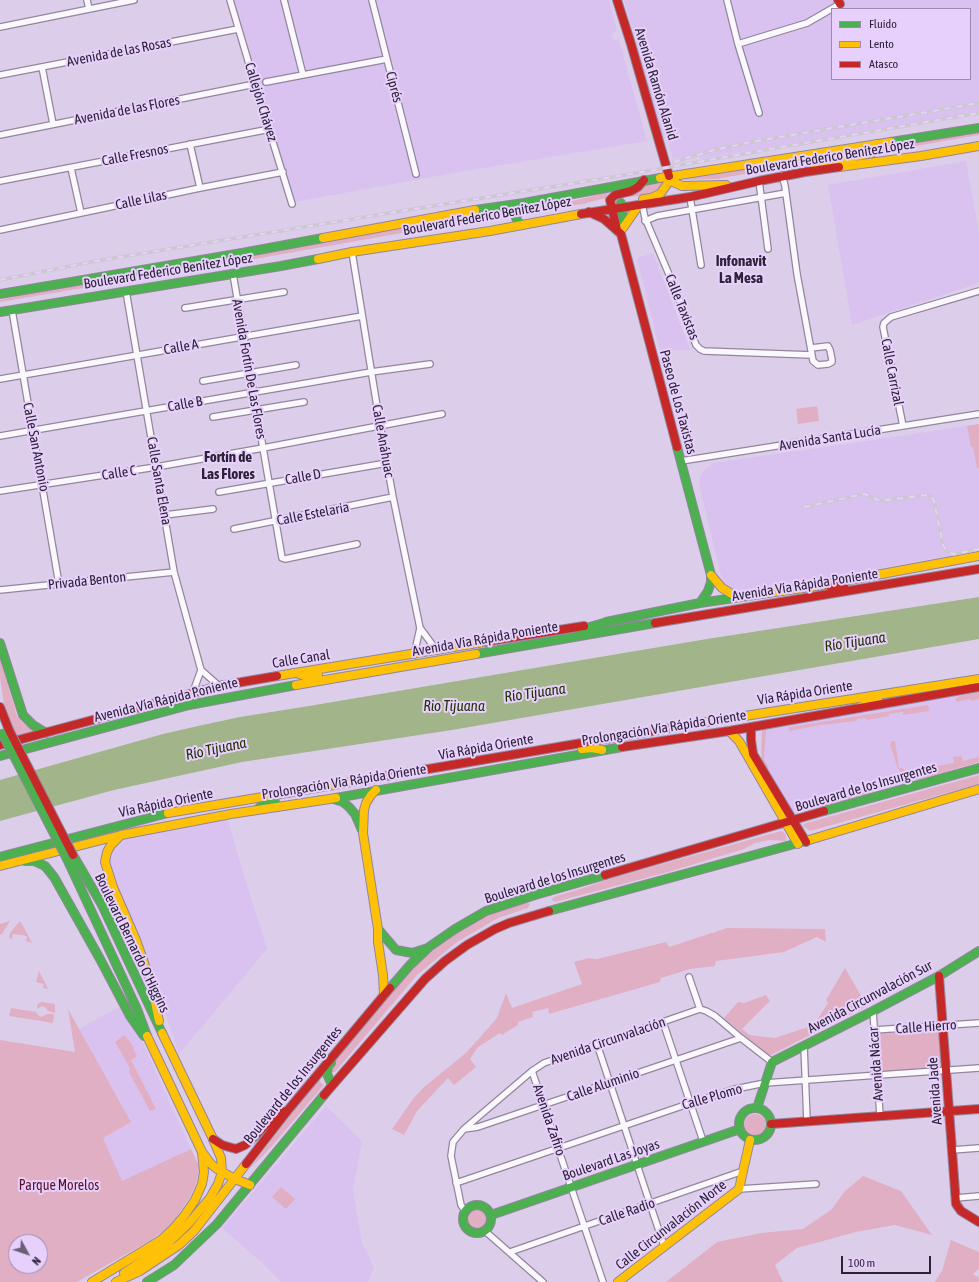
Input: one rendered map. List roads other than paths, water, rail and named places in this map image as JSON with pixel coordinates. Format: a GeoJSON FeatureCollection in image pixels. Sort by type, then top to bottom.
{"type":"FeatureCollection","features":[{"type":"Feature","properties":{"kind":"main road","name":"Avenida Ramón Alanid"},"geometry":{"type":"LineString","coordinates":[[617,0],[669,176]]}},
{"type":"Feature","properties":{"kind":"main road","name":"Boulevard Federico Benítez López"},"geometry":{"type":"LineString","coordinates":[[0,294],[242,253],[644,180],[979,128]]}},
{"type":"Feature","properties":{"kind":"main road"},"geometry":{"type":"LineString","coordinates":[[791,174],[828,162],[872,153],[877,148],[876,144]]}},
{"type":"Feature","properties":{"kind":"main road","name":"Boulevard Federico Benítez López"},"geometry":{"type":"LineString","coordinates":[[0,312],[281,266],[352,252],[522,225],[621,205],[690,197],[759,180],[791,174],[921,156],[979,146]]}},
{"type":"Feature","properties":{"kind":"main road"},"geometry":{"type":"LineString","coordinates":[[669,176],[673,182],[682,186],[740,185]]}},
{"type":"Feature","properties":{"kind":"main road"},"geometry":{"type":"LineString","coordinates":[[624,225],[621,205],[660,194],[666,187],[669,176]]}},
{"type":"Feature","properties":{"kind":"main road"},"geometry":{"type":"LineString","coordinates":[[560,218],[574,210],[611,207],[610,200],[612,197],[620,193],[631,191],[638,187],[644,180]]}},
{"type":"Feature","properties":{"kind":"main road"},"geometry":{"type":"LineString","coordinates":[[522,225],[516,218],[519,208],[524,203]]}},
{"type":"Feature","properties":{"kind":"main road"},"geometry":{"type":"LineString","coordinates":[[589,212],[601,218],[619,232],[640,204]]}},
{"type":"Feature","properties":{"kind":"main road","name":"Paseo de Los Taxistas"},"geometry":{"type":"LineString","coordinates":[[611,207],[712,575],[722,588],[737,597]]}},
{"type":"Feature","properties":{"kind":"main road","name":"Avenida Vía Rápida Poniente"},"geometry":{"type":"LineString","coordinates":[[611,621],[700,603],[825,584],[979,556]]}},
{"type":"Feature","properties":{"kind":"main road","name":"Avenida Vía Rápida Poniente"},"geometry":{"type":"LineString","coordinates":[[0,756],[189,705],[252,692],[979,569]]}},
{"type":"Feature","properties":{"kind":"main road"},"geometry":{"type":"LineString","coordinates":[[700,603],[708,590],[712,575]]}},
{"type":"Feature","properties":{"kind":"main road"},"geometry":{"type":"LineString","coordinates":[[825,584],[832,586],[906,578],[911,580]]}},
{"type":"Feature","properties":{"kind":"main road"},"geometry":{"type":"LineString","coordinates":[[525,645],[611,621]]}},
{"type":"Feature","properties":{"kind":"main road","name":"Calle Canal"},"geometry":{"type":"LineString","coordinates":[[0,745],[218,686],[414,655],[611,621]]}},
{"type":"Feature","properties":{"kind":"main road"},"geometry":{"type":"LineString","coordinates":[[0,642],[23,715],[37,728],[46,732]]}},
{"type":"Feature","properties":{"kind":"main road"},"geometry":{"type":"LineString","coordinates":[[297,673],[309,676],[412,662],[426,663]]}},
{"type":"Feature","properties":{"kind":"main road","name":"Prolongación Vía Rápida Oriente"},"geometry":{"type":"LineString","coordinates":[[0,866],[121,835],[258,809],[334,798],[565,758],[602,750],[729,732],[858,708],[868,703],[978,682]]}},
{"type":"Feature","properties":{"kind":"main road","name":"Vía Rápida Oriente"},"geometry":{"type":"LineString","coordinates":[[0,857],[177,811],[500,758],[656,730],[978,682]]}},
{"type":"Feature","properties":{"kind":"main road","name":"Boulevard Bernardo O'Higgins"},"geometry":{"type":"LineString","coordinates":[[0,707],[4,730],[70,857],[137,1009],[149,1043],[202,1152],[211,1164],[222,1172],[250,1185]]}},
{"type":"Feature","properties":{"kind":"main road"},"geometry":{"type":"LineString","coordinates":[[751,727],[753,754],[794,821],[802,843]]}},
{"type":"Feature","properties":{"kind":"main road"},"geometry":{"type":"LineString","coordinates":[[729,732],[739,741],[786,823],[802,843]]}},
{"type":"Feature","properties":{"kind":"main road"},"geometry":{"type":"LineString","coordinates":[[500,758],[511,759],[592,748],[602,750]]}},
{"type":"Feature","properties":{"kind":"main road","name":"Boulevard de los Insurgentes"},"geometry":{"type":"LineString","coordinates":[[115,1282],[140,1271],[156,1261],[179,1245],[194,1232],[288,1110],[384,995],[410,965],[429,947],[455,929],[495,908],[535,895],[979,768]]}},
{"type":"Feature","properties":{"kind":"main road"},"geometry":{"type":"LineString","coordinates":[[258,809],[262,805],[268,803],[389,782],[395,780],[402,774]]}},
{"type":"Feature","properties":{"kind":"main road","name":"Boulevard de los Insurgentes"},"geometry":{"type":"LineString","coordinates":[[147,1282],[174,1265],[217,1224],[332,1085],[425,979],[445,961],[467,945],[495,928],[542,913],[802,843],[979,789]]}},
{"type":"Feature","properties":{"kind":"main road"},"geometry":{"type":"LineString","coordinates":[[377,790],[371,794],[366,803],[364,810],[363,833],[378,929],[384,995]]}},
{"type":"Feature","properties":{"kind":"main road"},"geometry":{"type":"LineString","coordinates":[[334,798],[350,807],[355,814],[363,833]]}},
{"type":"Feature","properties":{"kind":"main road"},"geometry":{"type":"LineString","coordinates":[[121,835],[111,844],[107,852],[105,862],[113,887],[136,940],[151,983],[161,1032]]}},
{"type":"Feature","properties":{"kind":"main road","name":"Boulevard Bernardo O'Higgins"},"geometry":{"type":"LineString","coordinates":[[70,857],[102,905],[221,1158],[222,1172]]}},
{"type":"Feature","properties":{"kind":"main road"},"geometry":{"type":"LineString","coordinates":[[18,861],[34,861],[44,866],[54,877],[97,953],[130,1016],[149,1043]]}},
{"type":"Feature","properties":{"kind":"main road"},"geometry":{"type":"LineString","coordinates":[[378,929],[396,950],[412,953],[429,947]]}},
{"type":"Feature","properties":{"kind":"main road","name":"Avenida Circunvalación Sur"},"geometry":{"type":"LineString","coordinates":[[772,1062],[873,1011],[938,976],[979,951]]}},
{"type":"Feature","properties":{"kind":"main road","name":"Avenida Jade"},"geometry":{"type":"LineString","coordinates":[[938,976],[956,1201]]}},
{"type":"Feature","properties":{"kind":"main road"},"geometry":{"type":"LineString","coordinates":[[332,1085],[327,1074],[328,1066],[344,1043]]}},
{"type":"Feature","properties":{"kind":"main road"},"geometry":{"type":"LineString","coordinates":[[757,1108],[772,1062]]}},
{"type":"Feature","properties":{"kind":"main road"},"geometry":{"type":"LineString","coordinates":[[757,1108],[767,1113],[771,1124],[770,1131],[765,1137],[759,1140],[750,1140],[744,1136],[740,1129],[740,1119],[746,1111],[757,1108]]}},
{"type":"Feature","properties":{"kind":"main road"},"geometry":{"type":"LineString","coordinates":[[771,1124],[979,1109]]}},
{"type":"Feature","properties":{"kind":"main road"},"geometry":{"type":"LineString","coordinates":[[212,1139],[222,1146],[236,1149],[245,1145],[251,1140],[275,1116],[288,1110]]}},
{"type":"Feature","properties":{"kind":"main road","name":"Boulevard Las Joyas"},"geometry":{"type":"LineString","coordinates":[[491,1215],[740,1129]]}},
{"type":"Feature","properties":{"kind":"main road"},"geometry":{"type":"LineString","coordinates":[[739,1189],[750,1140]]}},
{"type":"Feature","properties":{"kind":"main road"},"geometry":{"type":"LineString","coordinates":[[92,1282],[161,1240],[184,1216],[195,1200],[202,1184],[204,1172],[202,1152]]}},
{"type":"Feature","properties":{"kind":"main road"},"geometry":{"type":"LineString","coordinates":[[115,1282],[125,1273],[166,1245],[189,1223],[210,1198],[218,1184],[222,1172]]}},
{"type":"Feature","properties":{"kind":"main road","name":"Calle Circunvalación Norte"},"geometry":{"type":"LineString","coordinates":[[618,1282],[739,1189]]}},
{"type":"Feature","properties":{"kind":"main road"},"geometry":{"type":"LineString","coordinates":[[956,1201],[961,1211],[979,1222]]}},
{"type":"Feature","properties":{"kind":"main road"},"geometry":{"type":"LineString","coordinates":[[482,1205],[491,1215],[490,1224],[485,1231],[481,1232],[473,1232],[466,1227],[463,1219],[465,1211],[472,1206],[482,1205]]}},
{"type":"Feature","properties":{"kind":"street"},"geometry":{"type":"LineString","coordinates":[[87,0],[89,9]]}},
{"type":"Feature","properties":{"kind":"street"},"geometry":{"type":"LineString","coordinates":[[0,27],[134,0]]}},
{"type":"Feature","properties":{"kind":"street","name":"Callejón Chávez"},"geometry":{"type":"LineString","coordinates":[[230,0],[292,204]]}},
{"type":"Feature","properties":{"kind":"street"},"geometry":{"type":"LineString","coordinates":[[284,0],[303,75]]}},
{"type":"Feature","properties":{"kind":"street","name":"Ciprés"},"geometry":{"type":"LineString","coordinates":[[372,0],[416,174]]}},
{"type":"Feature","properties":{"kind":"street"},"geometry":{"type":"LineString","coordinates":[[727,0],[738,44],[759,113]]}},
{"type":"Feature","properties":{"kind":"street"},"geometry":{"type":"LineString","coordinates":[[738,44],[807,23],[823,14],[839,2]]}},
{"type":"Feature","properties":{"kind":"street","name":"Avenida de las Rosas"},"geometry":{"type":"LineString","coordinates":[[0,76],[238,29]]}},
{"type":"Feature","properties":{"kind":"street"},"geometry":{"type":"LineString","coordinates":[[266,82],[386,59]]}},
{"type":"Feature","properties":{"kind":"street"},"geometry":{"type":"LineString","coordinates":[[42,67],[53,124]]}},
{"type":"Feature","properties":{"kind":"street","name":"Avenida de las Flores"},"geometry":{"type":"LineString","coordinates":[[0,135],[255,84]]}},
{"type":"Feature","properties":{"kind":"street","name":"Calle Fresnos"},"geometry":{"type":"LineString","coordinates":[[0,181],[270,130]]}},
{"type":"Feature","properties":{"kind":"street"},"geometry":{"type":"LineString","coordinates":[[190,144],[200,188]]}},
{"type":"Feature","properties":{"kind":"street"},"geometry":{"type":"LineString","coordinates":[[71,168],[81,213]]}},
{"type":"Feature","properties":{"kind":"street","name":"Calle Lilas"},"geometry":{"type":"LineString","coordinates":[[0,230],[283,172]]}},
{"type":"Feature","properties":{"kind":"street"},"geometry":{"type":"LineString","coordinates":[[782,176],[786,193],[797,274],[812,355],[814,362],[818,365],[832,362],[828,346],[811,348]]}},
{"type":"Feature","properties":{"kind":"street"},"geometry":{"type":"LineString","coordinates":[[759,180],[760,198],[768,249]]}},
{"type":"Feature","properties":{"kind":"street"},"geometry":{"type":"LineString","coordinates":[[646,220],[657,216],[786,193]]}},
{"type":"Feature","properties":{"kind":"street"},"geometry":{"type":"LineString","coordinates":[[690,197],[702,265]]}},
{"type":"Feature","properties":{"kind":"street","name":"Calle Taxistas"},"geometry":{"type":"LineString","coordinates":[[640,204],[696,345],[700,349],[704,351],[812,355]]}},
{"type":"Feature","properties":{"kind":"street","name":"Calle Anáhuac"},"geometry":{"type":"LineString","coordinates":[[352,252],[393,498],[420,628],[414,655]]}},
{"type":"Feature","properties":{"kind":"street","name":"Avenida Fortín De Las Flores"},"geometry":{"type":"LineString","coordinates":[[233,274],[282,558],[284,559],[357,544]]}},
{"type":"Feature","properties":{"kind":"street","name":"Calle Santa Elena"},"geometry":{"type":"LineString","coordinates":[[126,291],[174,572],[200,670]]}},
{"type":"Feature","properties":{"kind":"street","name":"Calle Carrizal"},"geometry":{"type":"LineString","coordinates":[[904,426],[884,334],[884,323],[891,318],[979,291]]}},
{"type":"Feature","properties":{"kind":"street"},"geometry":{"type":"LineString","coordinates":[[185,308],[284,292]]}},
{"type":"Feature","properties":{"kind":"street","name":"Calle San Antonio"},"geometry":{"type":"LineString","coordinates":[[12,310],[60,584]]}},
{"type":"Feature","properties":{"kind":"street","name":"Calle A"},"geometry":{"type":"LineString","coordinates":[[0,379],[362,316]]}},
{"type":"Feature","properties":{"kind":"street","name":"Calle B"},"geometry":{"type":"LineString","coordinates":[[0,436],[371,372],[430,364]]}},
{"type":"Feature","properties":{"kind":"street"},"geometry":{"type":"LineString","coordinates":[[203,381],[296,365]]}},
{"type":"Feature","properties":{"kind":"street"},"geometry":{"type":"LineString","coordinates":[[213,417],[257,411],[304,402]]}},
{"type":"Feature","properties":{"kind":"street","name":"Calle C"},"geometry":{"type":"LineString","coordinates":[[0,491],[156,467],[442,414]]}},
{"type":"Feature","properties":{"kind":"street","name":"Avenida Santa Lucía"},"geometry":{"type":"LineString","coordinates":[[680,460],[979,414]]}},
{"type":"Feature","properties":{"kind":"street","name":"Calle D"},"geometry":{"type":"LineString","coordinates":[[219,492],[387,463]]}},
{"type":"Feature","properties":{"kind":"street","name":"Calle Estelaria"},"geometry":{"type":"LineString","coordinates":[[234,529],[393,498]]}},
{"type":"Feature","properties":{"kind":"street"},"geometry":{"type":"LineString","coordinates":[[165,515],[213,509]]}},
{"type":"Feature","properties":{"kind":"street","name":"Privada Benton"},"geometry":{"type":"LineString","coordinates":[[0,590],[174,572]]}},
{"type":"Feature","properties":{"kind":"street","name":"Calle Anáhuac"},"geometry":{"type":"LineString","coordinates":[[420,628],[437,651]]}},
{"type":"Feature","properties":{"kind":"street"},"geometry":{"type":"LineString","coordinates":[[194,692],[200,670],[218,686]]}},
{"type":"Feature","properties":{"kind":"street"},"geometry":{"type":"LineString","coordinates":[[688,977],[700,1009],[711,1013],[772,1062]]}},
{"type":"Feature","properties":{"kind":"street","name":"Avenida Circunvalación"},"geometry":{"type":"LineString","coordinates":[[465,1211],[460,1205],[451,1156],[452,1146],[456,1138],[464,1129],[532,1071],[544,1063],[700,1009]]}},
{"type":"Feature","properties":{"kind":"street","name":"Avenida Nácar"},"geometry":{"type":"LineString","coordinates":[[873,1011],[880,1116]]}},
{"type":"Feature","properties":{"kind":"street"},"geometry":{"type":"LineString","coordinates":[[663,1022],[703,1142]]}},
{"type":"Feature","properties":{"kind":"street","name":"Calle Hierro"},"geometry":{"type":"LineString","coordinates":[[874,1030],[979,1023]]}},
{"type":"Feature","properties":{"kind":"street","name":"Calle Aluminio"},"geometry":{"type":"LineString","coordinates":[[464,1129],[478,1127],[741,1038]]}},
{"type":"Feature","properties":{"kind":"street"},"geometry":{"type":"LineString","coordinates":[[597,1044],[664,1246]]}},
{"type":"Feature","properties":{"kind":"street"},"geometry":{"type":"LineString","coordinates":[[804,1046],[807,1121]]}},
{"type":"Feature","properties":{"kind":"street","name":"Calle Plomo"},"geometry":{"type":"LineString","coordinates":[[456,1183],[735,1089],[765,1083],[979,1068]]}},
{"type":"Feature","properties":{"kind":"street","name":"Avenida Zafiro"},"geometry":{"type":"LineString","coordinates":[[532,1071],[603,1282]]}},
{"type":"Feature","properties":{"kind":"street"},"geometry":{"type":"LineString","coordinates":[[952,1150],[979,1148]]}},
{"type":"Feature","properties":{"kind":"street","name":"Calle Radio"},"geometry":{"type":"LineString","coordinates":[[510,1252],[743,1172]]}},
{"type":"Feature","properties":{"kind":"street"},"geometry":{"type":"LineString","coordinates":[[739,1189],[816,1184]]}},
{"type":"Feature","properties":{"kind":"street"},"geometry":{"type":"LineString","coordinates":[[956,1201],[979,1196]]}},
{"type":"Feature","properties":{"kind":"street"},"geometry":{"type":"LineString","coordinates":[[485,1231],[544,1282]]}},
{"type":"Feature","properties":{"kind":"water","name":"Rio Tijuana"},"geometry":{"type":"Polygon","coordinates":[[[979,597],[979,639],[452,730],[242,762],[114,790],[0,821],[0,780],[163,734],[240,717],[707,639],[979,597]]]}},
{"type":"Feature","properties":{"kind":"railway"},"geometry":{"type":"LineString","coordinates":[[674,162],[714,150],[751,142],[979,103]]}},
{"type":"Feature","properties":{"kind":"railway"},"geometry":{"type":"LineString","coordinates":[[0,280],[96,261],[625,175],[979,113]]}},
{"type":"Feature","properties":{"kind":"railway"},"geometry":{"type":"LineString","coordinates":[[804,507],[864,494],[880,501],[927,495],[932,497],[934,501],[943,545],[946,550],[954,554],[979,549]]}},
{"type":"Feature","properties":{"kind":"district","name":"Infonavit La Mesa"},"geometry":{"type":"Point","coordinates":[741,270]}},
{"type":"Feature","properties":{"kind":"district","name":"Fortín de Las Flores"},"geometry":{"type":"Point","coordinates":[228,466]}},
{"type":"Feature","properties":{"kind":"water label","name":"Río Tijuana"},"geometry":{"type":"Point","coordinates":[855,642]}},
{"type":"Feature","properties":{"kind":"water label","name":"Río Tijuana"},"geometry":{"type":"Point","coordinates":[535,693]}},
{"type":"Feature","properties":{"kind":"water label","name":"Río Tijuana"},"geometry":{"type":"Point","coordinates":[216,749]}},
{"type":"Feature","properties":{"kind":"park label","name":"Parque Morelos"},"geometry":{"type":"Point","coordinates":[59,1186]}}]}
